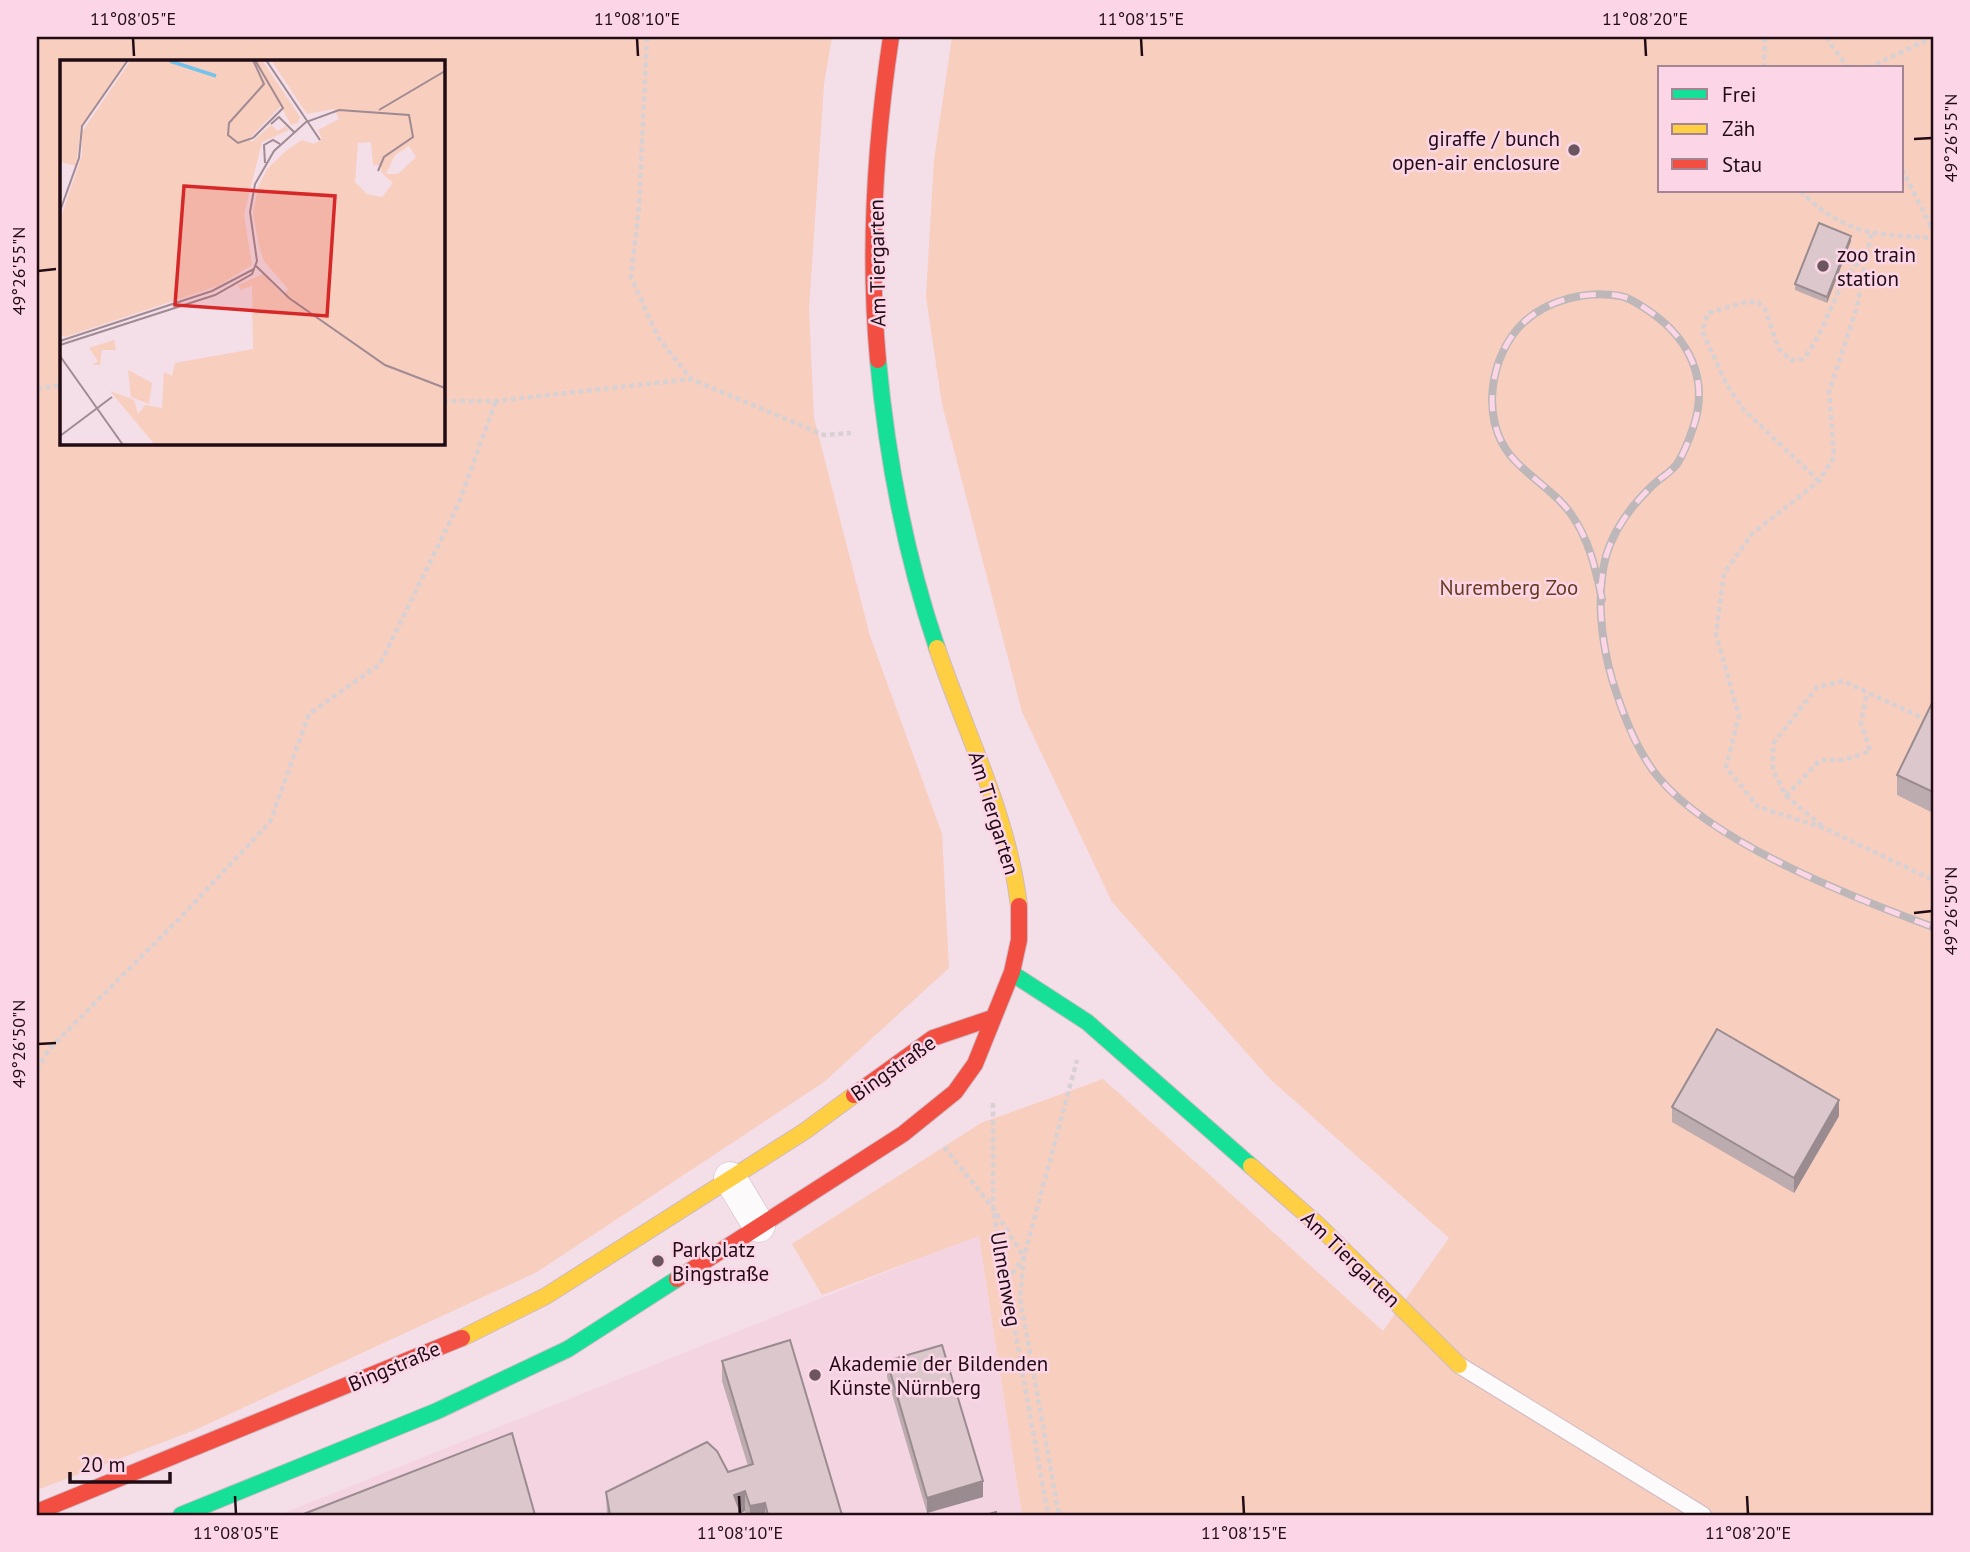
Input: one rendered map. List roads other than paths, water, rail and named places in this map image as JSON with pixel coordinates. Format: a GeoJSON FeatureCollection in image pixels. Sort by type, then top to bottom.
{"type":"FeatureCollection","features":[{"type":"Feature","properties":{"kind":"street","name":"Am Tiergarten"},"geometry":{"type":"LineString","coordinates":[[891,37],[879,128],[875,210],[878,351],[887,432],[901,518],[923,603],[1014,868],[1020,910],[1019,942],[1013,974],[1087,1022],[1317,1224],[1459,1366]]}},
{"type":"Feature","properties":{"kind":"street"},"geometry":{"type":"LineString","coordinates":[[181,1515],[502,1383],[568,1349],[634,1309],[923,1120],[969,1076],[1013,974]]}},
{"type":"Feature","properties":{"kind":"street","name":"Bingstraße"},"geometry":{"type":"LineString","coordinates":[[37,1513],[271,1419],[483,1328],[576,1278],[805,1131],[933,1038],[992,1018]]}},
{"type":"Feature","properties":{"kind":"street"},"geometry":{"type":"LineString","coordinates":[[730,1178],[760,1226]]}},
{"type":"Feature","properties":{"kind":"lane","name":"Am Tiergarten"},"geometry":{"type":"LineString","coordinates":[[1459,1366],[1703,1515]]}},
{"type":"Feature","properties":{"kind":"railway"},"geometry":{"type":"LineString","coordinates":[[1602,599],[1600,588],[1591,555],[1583,534],[1557,498],[1510,455],[1501,440],[1492,405],[1496,369],[1512,336],[1523,323],[1556,303],[1594,294],[1628,298],[1663,322],[1685,347],[1697,377],[1699,393],[1693,428],[1680,460],[1631,509],[1609,546],[1603,571],[1601,586],[1601,602],[1601,618],[1605,649],[1616,692],[1637,744],[1659,778],[1683,802],[1713,825],[1787,866],[1864,901],[1933,927]]}},
{"type":"Feature","properties":{"kind":"place","name":"giraffe / bunch open-air enclosure"},"geometry":{"type":"Point","coordinates":[1574,150]}},
{"type":"Feature","properties":{"kind":"place","name":"zoo train station"},"geometry":{"type":"Point","coordinates":[1823,266]}},
{"type":"Feature","properties":{"kind":"place","name":"Parkplatz Bingstraße"},"geometry":{"type":"Point","coordinates":[658,1261]}},
{"type":"Feature","properties":{"kind":"place","name":"Akademie der Bildenden Künste Nürnberg"},"geometry":{"type":"Point","coordinates":[815,1375]}},
{"type":"Feature","properties":{"kind":"park label","name":"Nuremberg Zoo"},"geometry":{"type":"Point","coordinates":[1509,587]}}]}
